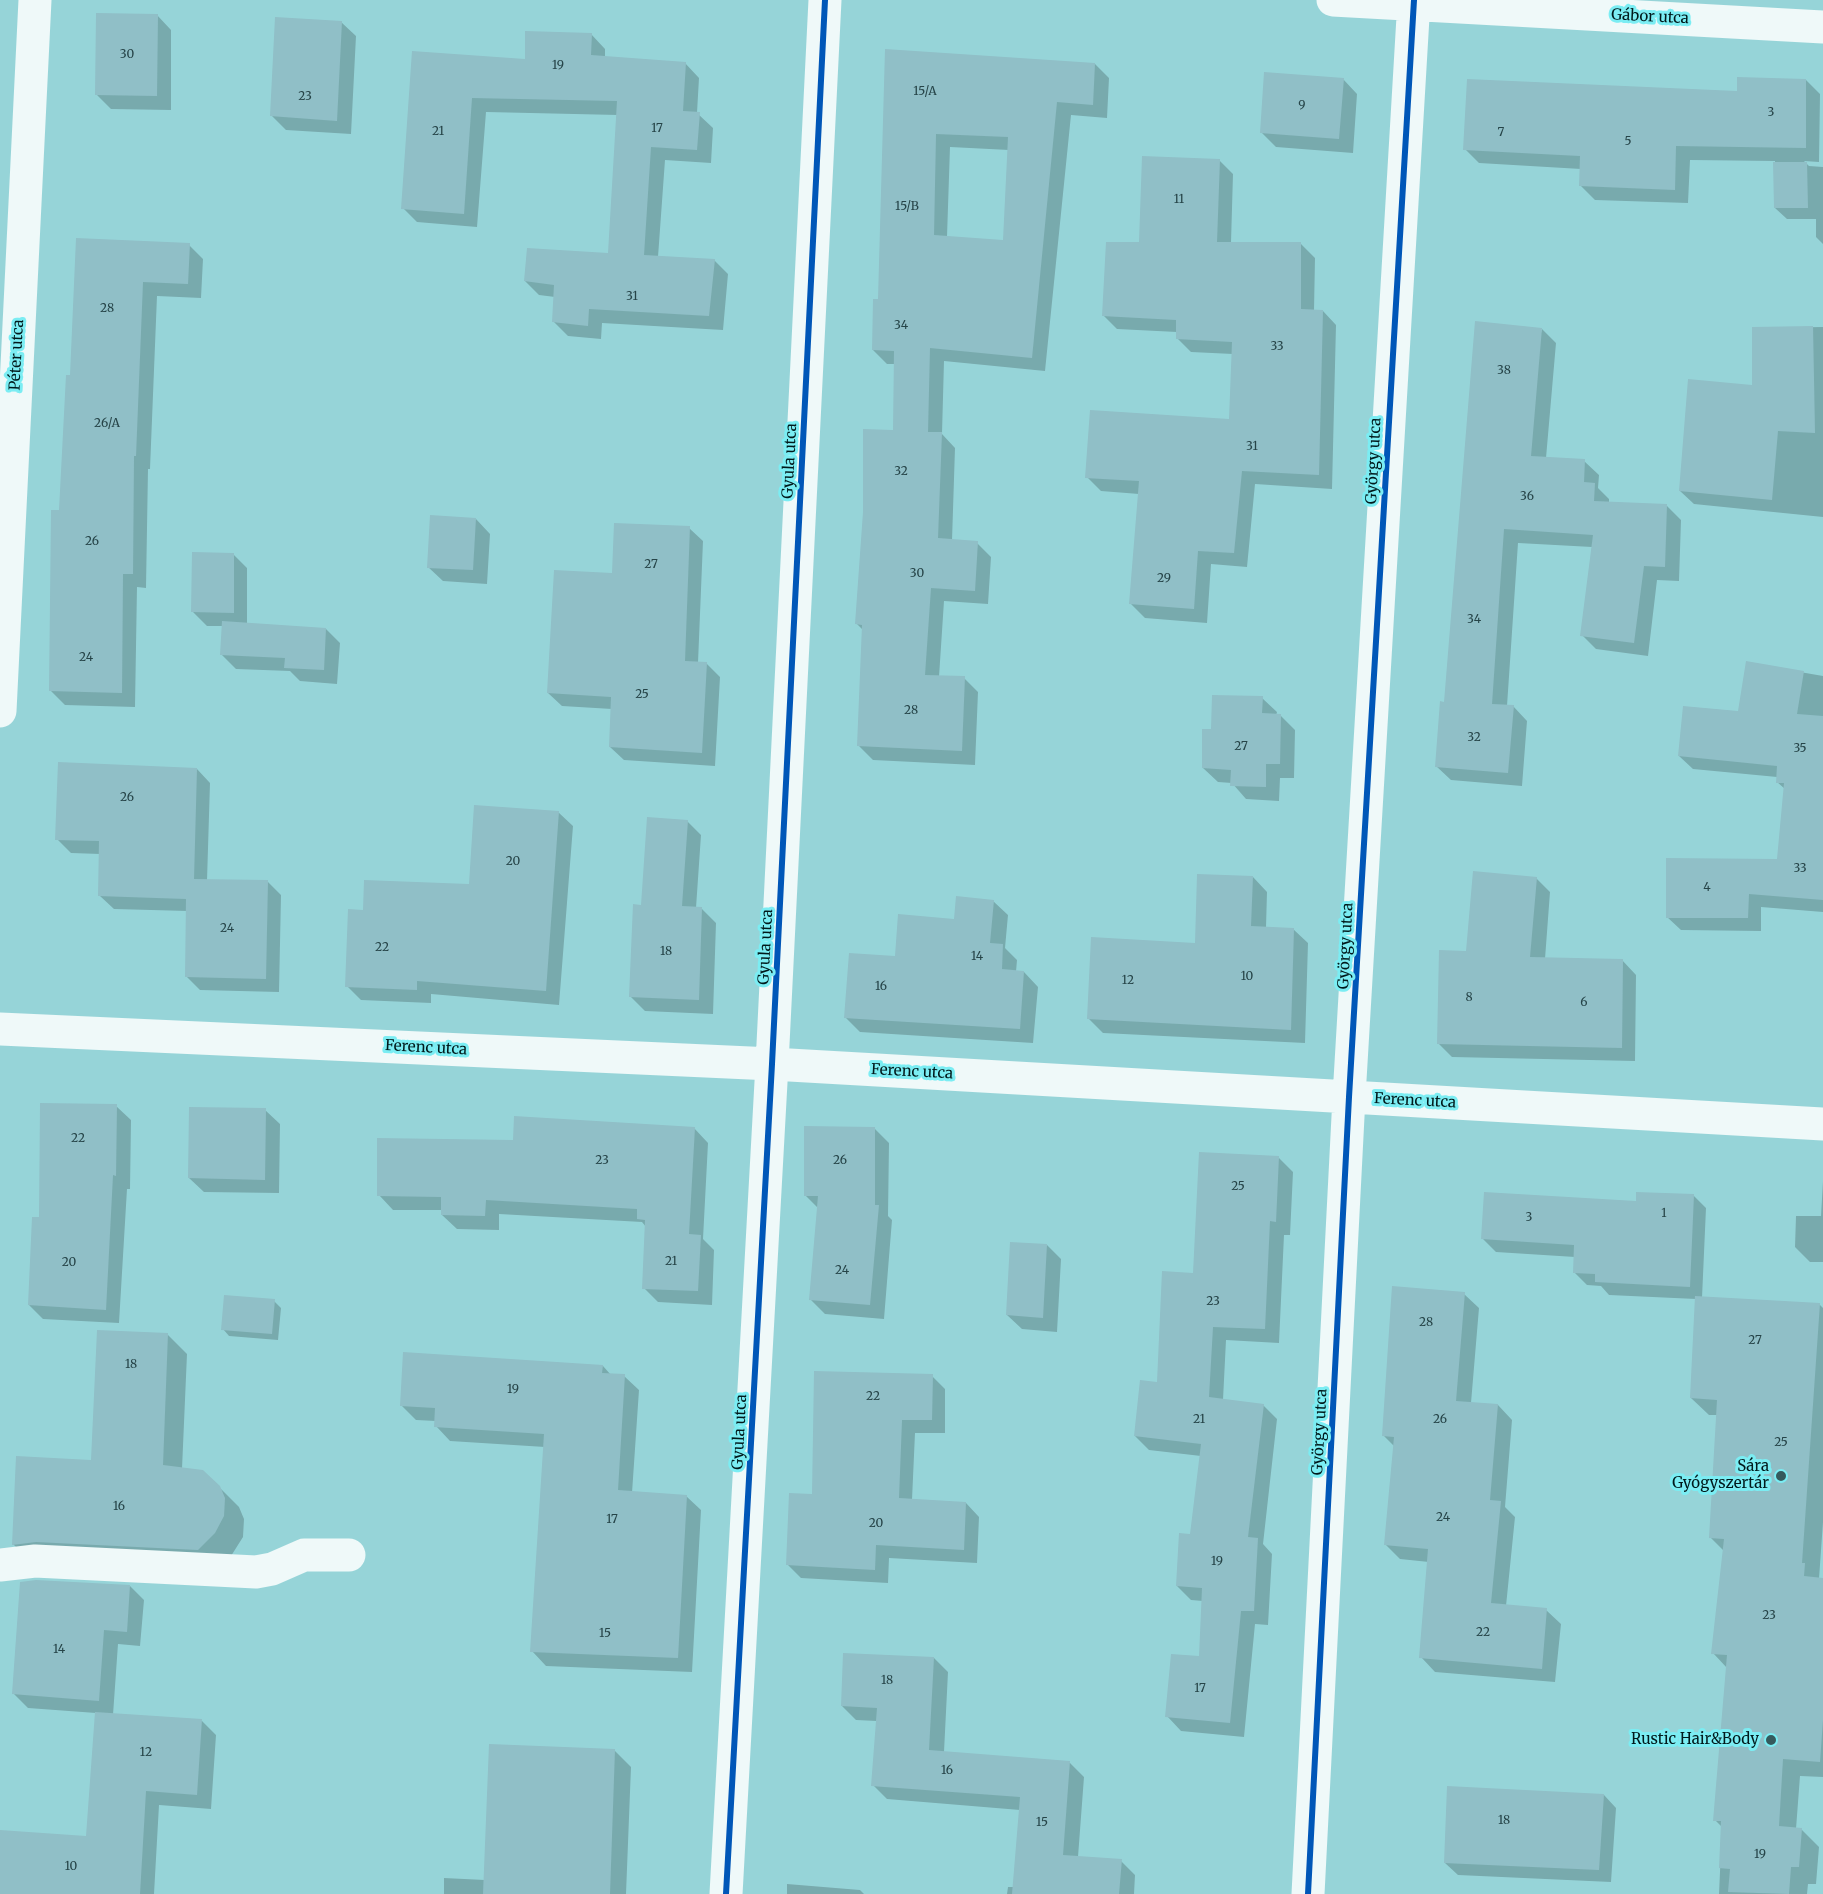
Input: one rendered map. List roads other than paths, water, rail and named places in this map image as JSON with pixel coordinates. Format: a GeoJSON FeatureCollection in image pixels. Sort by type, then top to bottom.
{"type":"FeatureCollection","features":[{"type":"Feature","properties":{"kind":"street","name":"Péter utca"},"geometry":{"type":"LineString","coordinates":[[0,711],[35,0]]}},
{"type":"Feature","properties":{"kind":"street","name":"Gyula utca"},"geometry":{"type":"LineString","coordinates":[[726,1894],[772,1064],[825,0]]}},
{"type":"Feature","properties":{"kind":"street","name":"Gábor utca"},"geometry":{"type":"LineString","coordinates":[[1333,0],[1414,2],[1823,27]]}},
{"type":"Feature","properties":{"kind":"street","name":"György utca"},"geometry":{"type":"LineString","coordinates":[[1308,1894],[1349,1097],[1414,2]]}},
{"type":"Feature","properties":{"kind":"street","name":"Ferenc utca"},"geometry":{"type":"LineString","coordinates":[[0,1029],[772,1064],[1823,1125]]}},
{"type":"Feature","properties":{"kind":"street"},"geometry":{"type":"LineString","coordinates":[[0,1565],[35,1561],[256,1572],[272,1569],[304,1555],[349,1555]]}},
{"type":"Feature","properties":{"kind":"place","name":"Sára Gyógyszertár"},"geometry":{"type":"Point","coordinates":[1781,1476]}},
{"type":"Feature","properties":{"kind":"place","name":"Rustic Hair&Body"},"geometry":{"type":"Point","coordinates":[1771,1740]}}]}
